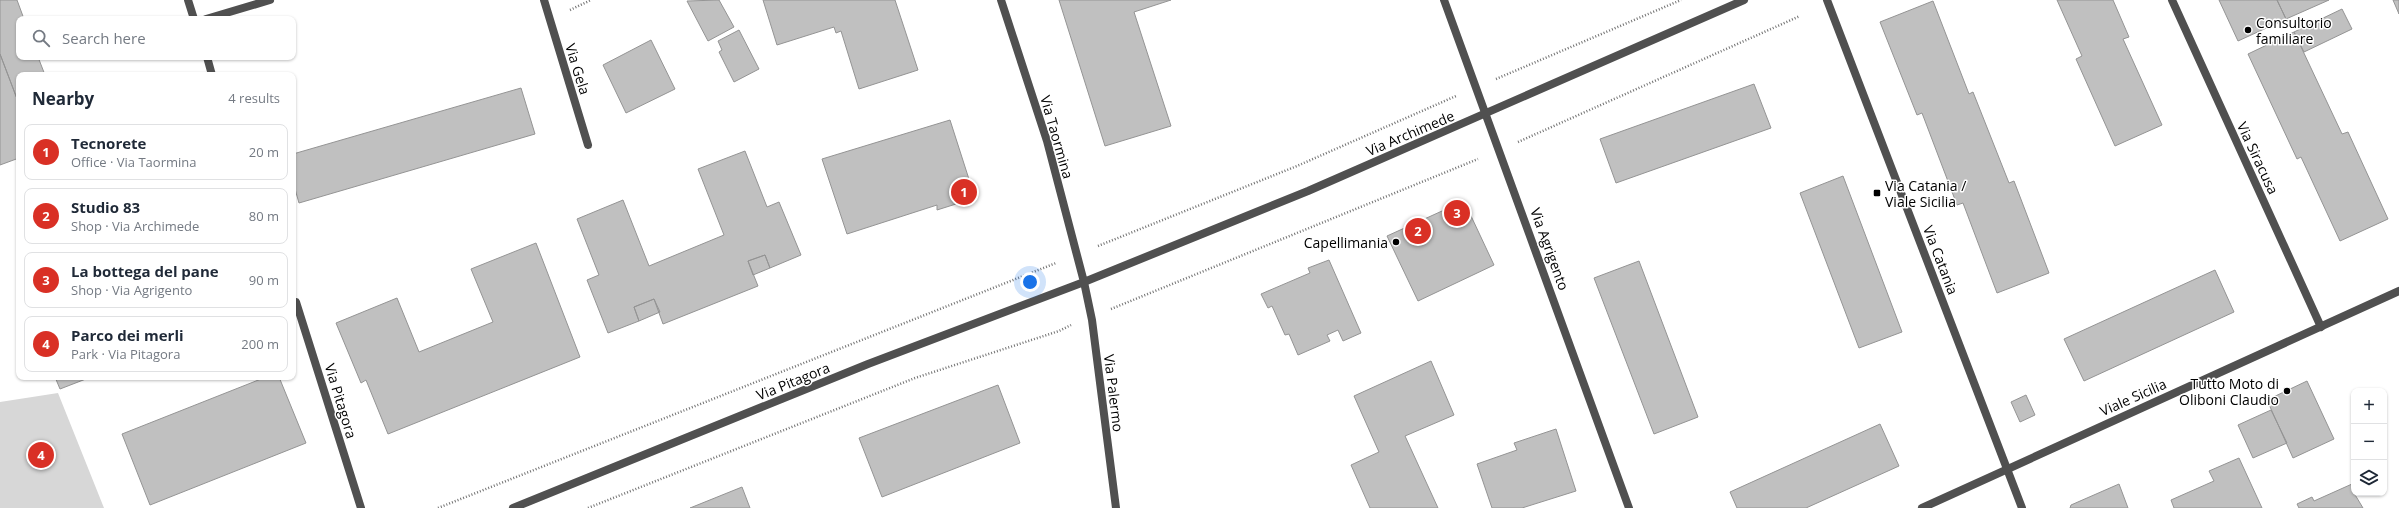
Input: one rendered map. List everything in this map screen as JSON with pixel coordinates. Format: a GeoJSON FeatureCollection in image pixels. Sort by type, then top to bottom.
{"type":"FeatureCollection","features":[{"type":"Feature","properties":{"kind":"street"},"geometry":{"type":"LineString","coordinates":[[188,0],[193,16]]}},
{"type":"Feature","properties":{"kind":"street"},"geometry":{"type":"LineString","coordinates":[[216,16],[270,0]]}},
{"type":"Feature","properties":{"kind":"street","name":"Via Gela"},"geometry":{"type":"LineString","coordinates":[[544,0],[588,145]]}},
{"type":"Feature","properties":{"kind":"street","name":"Via Taormina"},"geometry":{"type":"LineString","coordinates":[[1000,0],[1047,141],[1084,282]]}},
{"type":"Feature","properties":{"kind":"street","name":"Via Agrigento"},"geometry":{"type":"LineString","coordinates":[[1444,0],[1487,114],[1629,508]]}},
{"type":"Feature","properties":{"kind":"street","name":"Via Archimede"},"geometry":{"type":"LineString","coordinates":[[1084,282],[1308,191],[1487,114],[1744,0]]}},
{"type":"Feature","properties":{"kind":"street","name":"Via Catania"},"geometry":{"type":"LineString","coordinates":[[1827,0],[2008,468],[2022,508]]}},
{"type":"Feature","properties":{"kind":"street","name":"Via Siracusa"},"geometry":{"type":"LineString","coordinates":[[2172,0],[2321,327]]}},
{"type":"Feature","properties":{"kind":"street"},"geometry":{"type":"LineString","coordinates":[[208,60],[211,72]]}},
{"type":"Feature","properties":{"kind":"street","name":"Via Palermo"},"geometry":{"type":"LineString","coordinates":[[1084,282],[1091,315],[1116,508]]}},
{"type":"Feature","properties":{"kind":"street","name":"Via Pitagora"},"geometry":{"type":"LineString","coordinates":[[513,508],[868,364],[1084,282]]}},
{"type":"Feature","properties":{"kind":"street","name":"Viale Sicilia"},"geometry":{"type":"LineString","coordinates":[[1922,508],[2399,291]]}},
{"type":"Feature","properties":{"kind":"street","name":"Via Pitagora"},"geometry":{"type":"LineString","coordinates":[[296,302],[361,508]]}},
{"type":"Feature","properties":{"kind":"path"},"geometry":{"type":"LineString","coordinates":[[569,10],[591,0]]}},
{"type":"Feature","properties":{"kind":"path"},"geometry":{"type":"LineString","coordinates":[[588,508],[915,378],[1059,331],[1091,315],[1126,303],[1500,150],[1800,16]]}},
{"type":"Feature","properties":{"kind":"shaded area"},"geometry":{"type":"Polygon","coordinates":[[[58,393],[104,508],[0,508],[0,402],[58,393]]]}},
{"type":"Feature","properties":{"kind":"building"},"geometry":{"type":"Polygon","coordinates":[[[0,0],[17,0],[23,16],[16,16],[16,60],[39,60],[44,72],[16,72],[16,96],[0,54],[0,0]]]}},
{"type":"Feature","properties":{"kind":"building"},"geometry":{"type":"Polygon","coordinates":[[[719,0],[734,27],[708,41],[687,1],[719,0]]]}},
{"type":"Feature","properties":{"kind":"building"},"geometry":{"type":"Polygon","coordinates":[[[763,0],[895,0],[918,70],[859,89],[841,31],[836,33],[834,27],[777,45],[763,0]]]}},
{"type":"Feature","properties":{"kind":"building"},"geometry":{"type":"Polygon","coordinates":[[[1059,0],[1171,0],[1134,12],[1171,126],[1105,146],[1059,0]]]}},
{"type":"Feature","properties":{"kind":"building"},"geometry":{"type":"Polygon","coordinates":[[[2057,0],[2113,0],[2129,37],[2123,39],[2162,125],[2115,146],[2076,59],[2082,56],[2057,0]]]}},
{"type":"Feature","properties":{"kind":"building","name":"Consultorio familiare"},"geometry":{"type":"Polygon","coordinates":[[[2219,0],[2277,0],[2286,19],[2238,41],[2219,0]]]}},
{"type":"Feature","properties":{"kind":"building"},"geometry":{"type":"Polygon","coordinates":[[[2277,0],[2329,0],[2286,19],[2277,0]]]}},
{"type":"Feature","properties":{"kind":"building"},"geometry":{"type":"Polygon","coordinates":[[[2393,0],[2399,0],[2399,14],[2393,0]]]}},
{"type":"Feature","properties":{"kind":"building"},"geometry":{"type":"Polygon","coordinates":[[[1933,1],[1969,94],[1973,92],[2009,183],[2014,181],[2049,273],[1997,293],[1963,203],[1957,205],[1922,113],[1917,115],[1880,22],[1933,1]]]}},
{"type":"Feature","properties":{"kind":"building"},"geometry":{"type":"Polygon","coordinates":[[[2342,9],[2352,29],[2304,52],[2294,32],[2342,9]]]}},
{"type":"Feature","properties":{"kind":"building"},"geometry":{"type":"Polygon","coordinates":[[[739,30],[759,69],[734,82],[719,52],[722,50],[718,41],[739,30]]]}},
{"type":"Feature","properties":{"kind":"building"},"geometry":{"type":"Polygon","coordinates":[[[2294,32],[2342,134],[2348,132],[2388,219],[2340,241],[2301,157],[2297,159],[2248,54],[2294,32]]]}},
{"type":"Feature","properties":{"kind":"building"},"geometry":{"type":"Polygon","coordinates":[[[651,40],[675,89],[626,113],[603,65],[651,40]]]}},
{"type":"Feature","properties":{"kind":"building"},"geometry":{"type":"Polygon","coordinates":[[[0,54],[16,96],[16,159],[0,165],[0,54]]]}},
{"type":"Feature","properties":{"kind":"building"},"geometry":{"type":"Polygon","coordinates":[[[1754,84],[1771,128],[1616,183],[1600,139],[1754,84]]]}},
{"type":"Feature","properties":{"kind":"building"},"geometry":{"type":"Polygon","coordinates":[[[521,88],[535,134],[299,203],[296,192],[296,153],[521,88]]]}},
{"type":"Feature","properties":{"kind":"building"},"geometry":{"type":"Polygon","coordinates":[[[950,120],[975,198],[937,210],[937,205],[847,234],[822,159],[950,120]]]}},
{"type":"Feature","properties":{"kind":"building"},"geometry":{"type":"Polygon","coordinates":[[[745,151],[767,207],[779,202],[801,255],[770,268],[765,255],[748,261],[758,286],[663,324],[654,299],[634,307],[639,321],[608,333],[587,280],[599,275],[577,219],[623,200],[649,266],[724,235],[698,169],[745,151]]]}},
{"type":"Feature","properties":{"kind":"building"},"geometry":{"type":"Polygon","coordinates":[[[1843,176],[1902,332],[1859,348],[1800,193],[1843,176]]]}},
{"type":"Feature","properties":{"kind":"building"},"geometry":{"type":"Polygon","coordinates":[[[1464,201],[1494,265],[1418,301],[1387,236],[1464,201]]]}},
{"type":"Feature","properties":{"kind":"building"},"geometry":{"type":"Polygon","coordinates":[[[536,243],[580,357],[388,434],[366,380],[361,383],[336,323],[397,298],[419,352],[493,322],[471,269],[536,243]]]}},
{"type":"Feature","properties":{"kind":"building"},"geometry":{"type":"Polygon","coordinates":[[[765,255],[770,268],[753,275],[748,261],[765,255]]]}},
{"type":"Feature","properties":{"kind":"building"},"geometry":{"type":"Polygon","coordinates":[[[1329,260],[1361,333],[1343,341],[1338,330],[1327,335],[1330,341],[1298,355],[1289,334],[1285,335],[1272,306],[1268,308],[1261,294],[1310,273],[1308,268],[1329,260]]]}},
{"type":"Feature","properties":{"kind":"building"},"geometry":{"type":"Polygon","coordinates":[[[1639,261],[1698,417],[1654,434],[1594,278],[1639,261]]]}},
{"type":"Feature","properties":{"kind":"building"},"geometry":{"type":"Polygon","coordinates":[[[2215,270],[2234,312],[2084,381],[2064,339],[2215,270]]]}},
{"type":"Feature","properties":{"kind":"building"},"geometry":{"type":"Polygon","coordinates":[[[654,299],[660,312],[639,321],[634,307],[654,299]]]}},
{"type":"Feature","properties":{"kind":"building"},"geometry":{"type":"Polygon","coordinates":[[[1431,361],[1454,415],[1405,436],[1438,508],[1370,508],[1351,465],[1379,452],[1354,396],[1431,361]]]}},
{"type":"Feature","properties":{"kind":"building"},"geometry":{"type":"Polygon","coordinates":[[[56,380],[83,380],[60,389],[56,380]]]}},
{"type":"Feature","properties":{"kind":"building"},"geometry":{"type":"Polygon","coordinates":[[[258,380],[280,380],[306,443],[150,505],[122,434],[258,380]]]}},
{"type":"Feature","properties":{"kind":"building"},"geometry":{"type":"Polygon","coordinates":[[[2307,381],[2334,439],[2293,458],[2267,400],[2307,381]]]}},
{"type":"Feature","properties":{"kind":"building"},"geometry":{"type":"Polygon","coordinates":[[[998,385],[1020,443],[882,497],[859,438],[998,385]]]}},
{"type":"Feature","properties":{"kind":"building"},"geometry":{"type":"Polygon","coordinates":[[[2026,395],[2035,415],[2020,422],[2011,402],[2026,395]]]}},
{"type":"Feature","properties":{"kind":"building"},"geometry":{"type":"Polygon","coordinates":[[[2271,410],[2287,443],[2253,458],[2238,425],[2271,410]]]}},
{"type":"Feature","properties":{"kind":"building"},"geometry":{"type":"Polygon","coordinates":[[[1880,424],[1899,466],[1806,508],[1737,508],[1730,492],[1880,424]]]}},
{"type":"Feature","properties":{"kind":"building"},"geometry":{"type":"Polygon","coordinates":[[[1556,429],[1576,491],[1522,508],[1492,508],[1477,464],[1517,450],[1514,443],[1556,429]]]}},
{"type":"Feature","properties":{"kind":"building"},"geometry":{"type":"Polygon","coordinates":[[[2239,458],[2262,508],[2174,508],[2171,500],[2214,481],[2209,471],[2239,458]]]}},
{"type":"Feature","properties":{"kind":"building"},"geometry":{"type":"Polygon","coordinates":[[[2119,484],[2128,508],[2070,508],[2071,505],[2119,484]]]}},
{"type":"Feature","properties":{"kind":"building"},"geometry":{"type":"Polygon","coordinates":[[[2351,484],[2351,496],[2356,496],[2363,508],[2299,508],[2297,504],[2312,497],[2314,501],[2351,484]]]}},
{"type":"Feature","properties":{"kind":"building"},"geometry":{"type":"Polygon","coordinates":[[[742,487],[750,508],[690,508],[742,487]]]}},
{"type":"Feature","properties":{"kind":"place","name":"Consultorio familiare"},"geometry":{"type":"Point","coordinates":[2248,30]}},
{"type":"Feature","properties":{"kind":"place","name":"Tecnorete"},"geometry":{"type":"Point","coordinates":[964,192]}},
{"type":"Feature","properties":{"kind":"place","name":"Via Catania / Viale Sicilia"},"geometry":{"type":"Point","coordinates":[1877,193]}},
{"type":"Feature","properties":{"kind":"place","name":"La bottega del pane"},"geometry":{"type":"Point","coordinates":[1457,213]}},
{"type":"Feature","properties":{"kind":"place","name":"Studio 83"},"geometry":{"type":"Point","coordinates":[1418,231]}},
{"type":"Feature","properties":{"kind":"place","name":"Capellimania"},"geometry":{"type":"Point","coordinates":[1396,242]}},
{"type":"Feature","properties":{"kind":"place","name":"Tutto Moto di Oliboni Claudio"},"geometry":{"type":"Point","coordinates":[2287,391]}},
{"type":"Feature","properties":{"kind":"place","name":"Parco dei merli"},"geometry":{"type":"Point","coordinates":[41,455]}}]}
